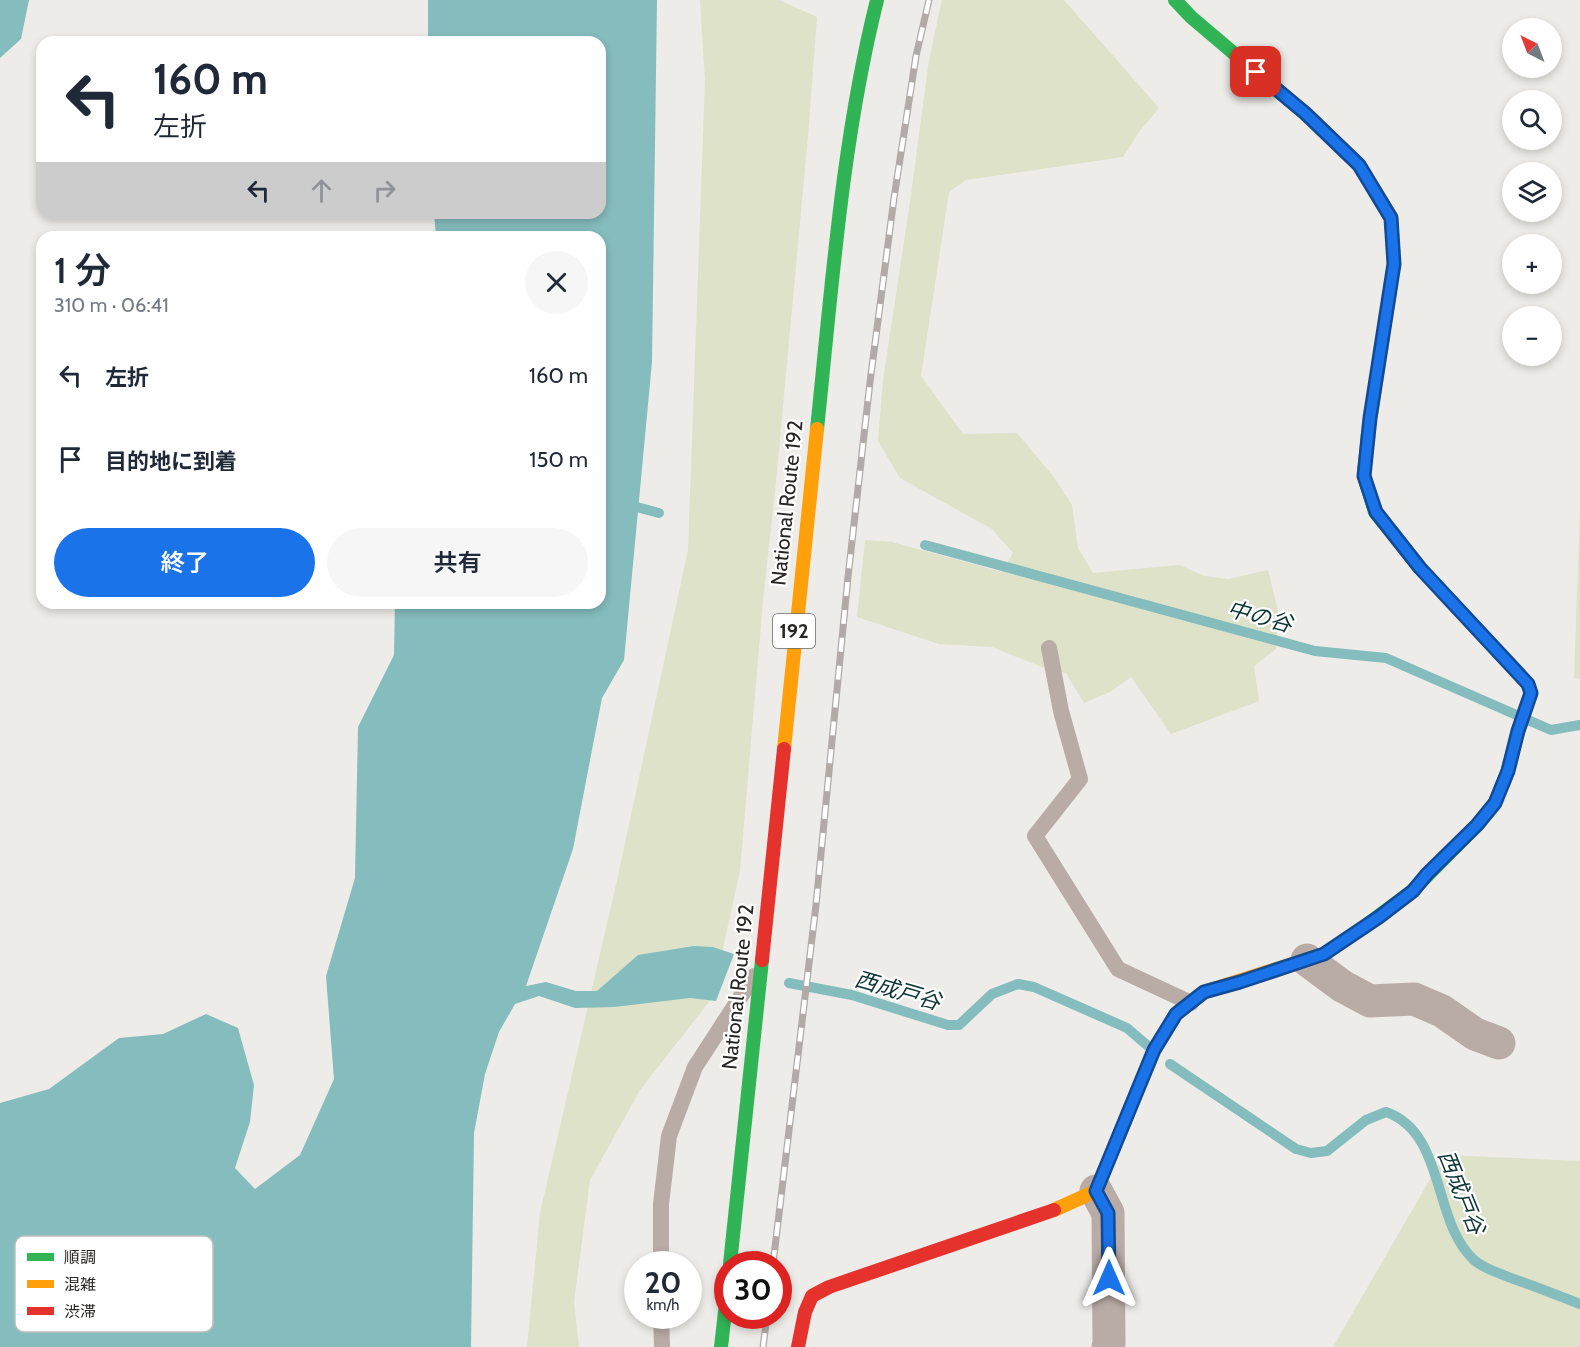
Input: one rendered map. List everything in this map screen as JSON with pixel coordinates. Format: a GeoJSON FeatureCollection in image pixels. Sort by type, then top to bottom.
{"type":"FeatureCollection","features":[{"type":"Feature","properties":{"kind":"main road","name":"National Route 192"},"geometry":{"type":"LineString","coordinates":[[731,1251],[841,201],[865,48],[877,0]]}},
{"type":"Feature","properties":{"kind":"main road"},"geometry":{"type":"LineString","coordinates":[[798,1347],[805,1312],[812,1296],[829,1287],[1062,1207],[1096,1191],[1154,1050],[1176,1014],[1204,992],[1324,954],[1413,891],[1477,825],[1495,803],[1508,771],[1531,693],[1528,684],[1420,568],[1390,531],[1376,512],[1364,476],[1370,418],[1394,264],[1391,218],[1359,165],[1305,113],[1191,17],[1175,0]]}},
{"type":"Feature","properties":{"kind":"main road"},"geometry":{"type":"LineString","coordinates":[[721,1347],[723,1329]]}},
{"type":"Feature","properties":{"kind":"street"},"geometry":{"type":"LineString","coordinates":[[1306,960],[1342,986],[1370,1001],[1414,999],[1442,1011],[1475,1034],[1499,1043]]}},
{"type":"Feature","properties":{"kind":"street"},"geometry":{"type":"LineString","coordinates":[[1096,1191],[1108,1213],[1108,1347]]}},
{"type":"Feature","properties":{"kind":"lane"},"geometry":{"type":"LineString","coordinates":[[1049,648],[1061,711],[1080,779],[1035,836],[1118,969],[1191,1003]]}},
{"type":"Feature","properties":{"kind":"lane"},"geometry":{"type":"LineString","coordinates":[[661,1251],[661,1204],[669,1136],[694,1067],[761,965]]}},
{"type":"Feature","properties":{"kind":"lane"},"geometry":{"type":"LineString","coordinates":[[662,1329],[662,1347]]}},
{"type":"Feature","properties":{"kind":"green space"},"geometry":{"type":"Polygon","coordinates":[[[700,0],[779,0],[817,17],[740,871],[712,998],[640,1090],[590,1180],[574,1302],[579,1347],[527,1347],[540,1213],[616,885],[688,550],[705,81],[700,0]]]}},
{"type":"Feature","properties":{"kind":"green space"},"geometry":{"type":"Polygon","coordinates":[[[942,0],[1064,0],[1159,108],[1139,132],[1123,157],[966,180],[949,192],[921,376],[963,434],[1017,433],[1053,476],[1072,505],[1078,548],[1093,573],[1179,565],[1205,576],[1228,579],[1268,570],[1278,611],[1276,649],[1254,666],[1259,701],[1171,734],[1131,677],[1110,692],[1084,703],[1066,673],[1042,667],[992,647],[939,644],[857,617],[865,540],[892,542],[1002,572],[1013,553],[992,529],[900,478],[878,441],[883,380],[929,60],[942,0]]]}},
{"type":"Feature","properties":{"kind":"green space"},"geometry":{"type":"Polygon","coordinates":[[[1580,510],[1580,679],[1574,678],[1580,510]]]}},
{"type":"Feature","properties":{"kind":"green space"},"geometry":{"type":"Polygon","coordinates":[[[1444,1155],[1580,1161],[1580,1347],[1333,1347],[1444,1155]]]}},
{"type":"Feature","properties":{"kind":"water"},"geometry":{"type":"Polygon","coordinates":[[[0,0],[29,0],[21,39],[0,58],[0,0]]]}},
{"type":"Feature","properties":{"kind":"water"},"geometry":{"type":"Polygon","coordinates":[[[428,0],[657,0],[652,362],[624,660],[602,698],[573,849],[526,986],[546,982],[576,991],[597,991],[638,955],[694,946],[713,947],[734,954],[716,1001],[690,998],[614,1007],[575,1008],[539,996],[515,1004],[499,1032],[485,1074],[474,1133],[471,1347],[0,1347],[0,1103],[49,1089],[119,1038],[163,1034],[206,1014],[238,1028],[254,1085],[250,1122],[235,1168],[255,1189],[300,1155],[334,1079],[326,976],[355,878],[358,727],[394,655],[395,609],[606,609],[606,231],[436,231],[434,219],[606,219],[606,36],[428,36],[428,0]]]}},
{"type":"Feature","properties":{"kind":"waterway","name":"中の谷"},"geometry":{"type":"LineString","coordinates":[[606,499],[659,513]]}},
{"type":"Feature","properties":{"kind":"waterway","name":"中の谷"},"geometry":{"type":"LineString","coordinates":[[925,545],[1315,651],[1386,658],[1551,730],[1580,725]]}},
{"type":"Feature","properties":{"kind":"waterway","name":"西成戸谷"},"geometry":{"type":"LineString","coordinates":[[789,983],[852,995],[948,1025],[959,1025],[992,994],[1018,984],[1034,987],[1127,1028],[1148,1046]]}},
{"type":"Feature","properties":{"kind":"waterway","name":"西成戸谷"},"geometry":{"type":"LineString","coordinates":[[1170,1064],[1296,1149],[1311,1153],[1327,1151],[1366,1120],[1386,1112],[1405,1123],[1419,1139],[1429,1158],[1451,1224],[1461,1244],[1474,1260],[1482,1266],[1580,1304]]}},
{"type":"Feature","properties":{"kind":"railway"},"geometry":{"type":"LineString","coordinates":[[775,1251],[816,905],[848,577],[870,382],[894,198],[916,56],[929,0]]}},
{"type":"Feature","properties":{"kind":"railway"},"geometry":{"type":"LineString","coordinates":[[763,1347],[765,1329]]}},
{"type":"Feature","properties":{"kind":"traffic: fast"},"geometry":{"type":"LineString","coordinates":[[817,429],[833,267],[847,160],[855,106],[877,0]]}},
{"type":"Feature","properties":{"kind":"traffic: fast"},"geometry":{"type":"LineString","coordinates":[[1175,0],[1191,17],[1316,123]]}},
{"type":"Feature","properties":{"kind":"traffic: fast"},"geometry":{"type":"LineString","coordinates":[[1365,926],[1412,891],[1477,825],[1495,803],[1508,770],[1531,693],[1528,684],[1420,568],[1375,512],[1364,476],[1368,434]]}},
{"type":"Feature","properties":{"kind":"traffic: fast"},"geometry":{"type":"LineString","coordinates":[[731,1251],[762,960]]}},
{"type":"Feature","properties":{"kind":"traffic: fast"},"geometry":{"type":"LineString","coordinates":[[721,1347],[723,1329]]}},
{"type":"Feature","properties":{"kind":"traffic: slow"},"geometry":{"type":"LineString","coordinates":[[1316,123],[1359,165],[1391,217],[1394,264],[1368,434]]}},
{"type":"Feature","properties":{"kind":"traffic: slow"},"geometry":{"type":"LineString","coordinates":[[784,749],[817,429]]}},
{"type":"Feature","properties":{"kind":"traffic: slow"},"geometry":{"type":"LineString","coordinates":[[1054,1210],[1096,1191],[1154,1050],[1176,1014],[1204,992],[1324,954],[1365,926]]}},
{"type":"Feature","properties":{"kind":"traffic: jam"},"geometry":{"type":"LineString","coordinates":[[762,960],[784,749]]}},
{"type":"Feature","properties":{"kind":"traffic: jam"},"geometry":{"type":"LineString","coordinates":[[798,1347],[805,1312],[812,1296],[829,1287],[1054,1210]]}},
{"type":"Feature","properties":{"kind":"route"},"geometry":{"type":"LineString","coordinates":[[1109,1278],[1108,1213],[1096,1191],[1154,1050],[1176,1014],[1204,992],[1324,954],[1413,891],[1477,825],[1495,803],[1508,771],[1531,693],[1528,684],[1420,568],[1376,512],[1364,476],[1370,418],[1394,264],[1391,218],[1359,165],[1305,113],[1256,72]]}}]}
